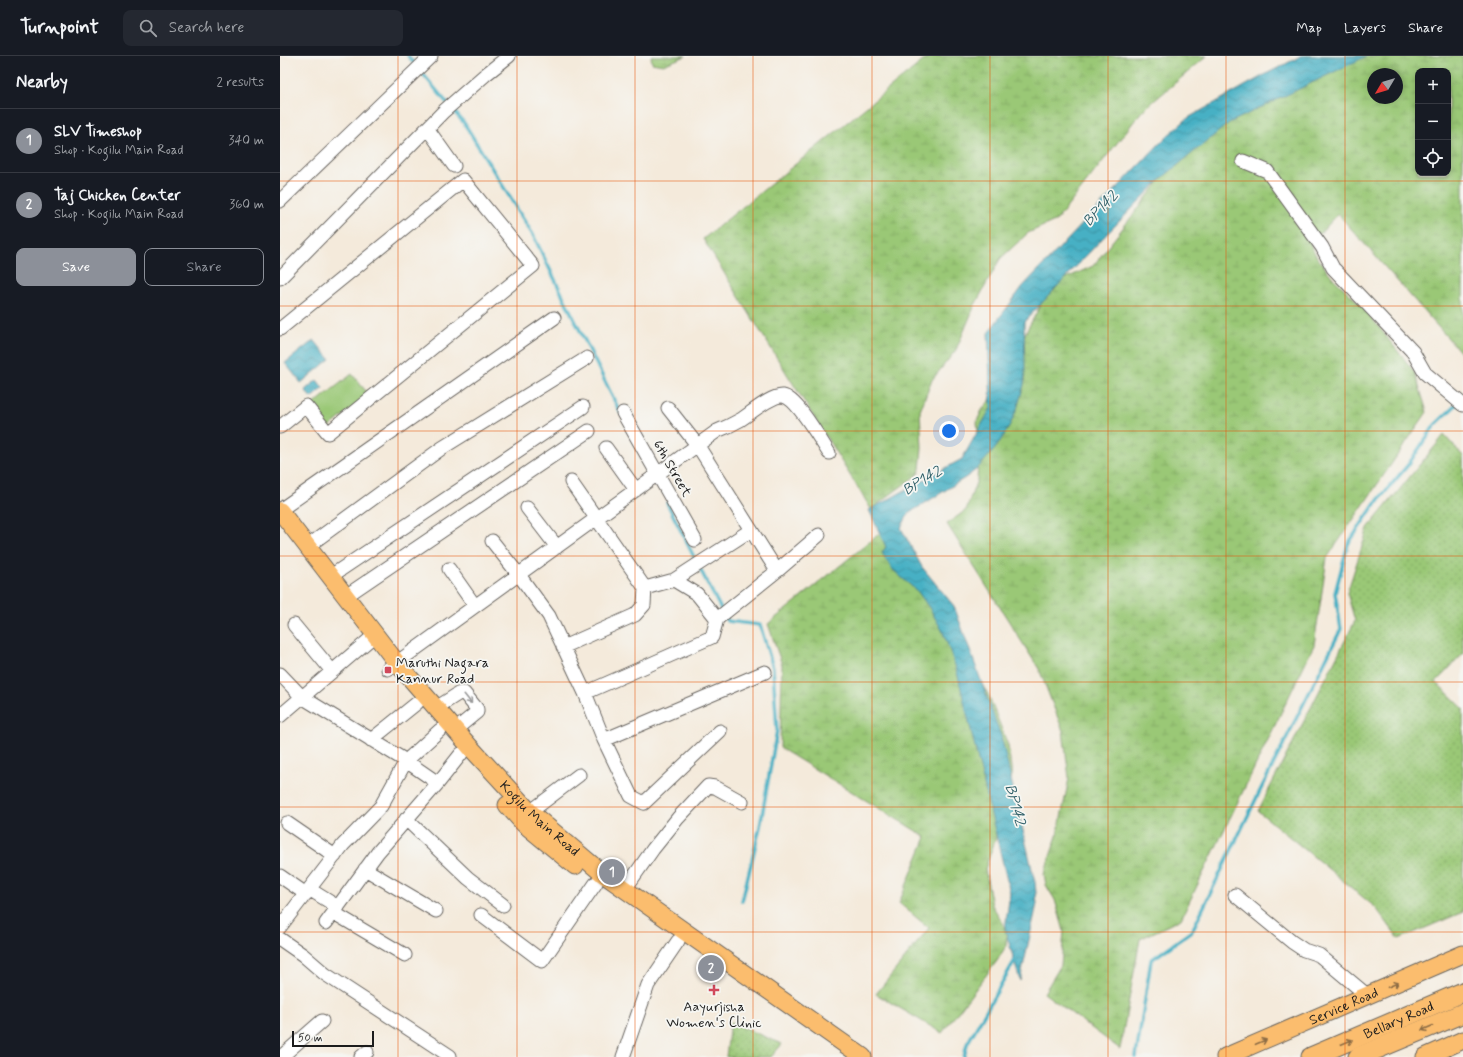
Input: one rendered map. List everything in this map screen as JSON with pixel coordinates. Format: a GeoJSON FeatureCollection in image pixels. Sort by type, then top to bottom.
{"type":"FeatureCollection","features":[{"type":"Feature","properties":{"kind":"highway","name":"Bellary Road"},"geometry":{"type":"LineString","coordinates":[[1311,1057],[1463,992]]}},
{"type":"Feature","properties":{"kind":"highway","name":"Bellary Road"},"geometry":{"type":"LineString","coordinates":[[1358,1057],[1463,1013]]}},
{"type":"Feature","properties":{"kind":"main road","name":"Kogilu Main Road"},"geometry":{"type":"LineString","coordinates":[[280,511],[346,596],[371,638]]}},
{"type":"Feature","properties":{"kind":"main road","name":"Kogilu Main Road"},"geometry":{"type":"LineString","coordinates":[[280,530],[371,638],[393,666],[417,703],[448,730],[530,812],[603,874],[625,889],[671,931],[844,1057]]}},
{"type":"Feature","properties":{"kind":"main road","name":"Kogilu Main Road"},"geometry":{"type":"LineString","coordinates":[[393,666],[436,708],[461,754],[524,824],[596,883],[863,1057]]}},
{"type":"Feature","properties":{"kind":"main road","name":"Service Road"},"geometry":{"type":"LineString","coordinates":[[1225,1057],[1463,954]]}},
{"type":"Feature","properties":{"kind":"main road"},"geometry":{"type":"LineString","coordinates":[[1425,1057],[1463,1040]]}},
{"type":"Feature","properties":{"kind":"street"},"geometry":{"type":"LineString","coordinates":[[280,278],[427,128],[485,75],[509,56]]}},
{"type":"Feature","properties":{"kind":"street"},"geometry":{"type":"LineString","coordinates":[[280,201],[420,63]]}},
{"type":"Feature","properties":{"kind":"street"},"geometry":{"type":"LineString","coordinates":[[427,128],[454,166]]}},
{"type":"Feature","properties":{"kind":"street"},"geometry":{"type":"LineString","coordinates":[[1243,161],[1267,171],[1322,247],[1333,268],[1413,352],[1425,373],[1463,405]]}},
{"type":"Feature","properties":{"kind":"street"},"geometry":{"type":"LineString","coordinates":[[280,329],[463,180],[533,266],[328,433],[306,406],[280,427]]}},
{"type":"Feature","properties":{"kind":"street"},"geometry":{"type":"LineString","coordinates":[[280,511],[554,318]]}},
{"type":"Feature","properties":{"kind":"street"},"geometry":{"type":"LineString","coordinates":[[308,546],[442,448],[587,358]]}},
{"type":"Feature","properties":{"kind":"street"},"geometry":{"type":"LineString","coordinates":[[393,666],[718,431],[739,420],[775,397],[784,396],[793,402],[829,453]]}},
{"type":"Feature","properties":{"kind":"street"},"geometry":{"type":"LineString","coordinates":[[331,576],[584,407]]}},
{"type":"Feature","properties":{"kind":"street"},"geometry":{"type":"LineString","coordinates":[[668,408],[698,446],[777,571]]}},
{"type":"Feature","properties":{"kind":"street","name":"6th Street"},"geometry":{"type":"LineString","coordinates":[[623,413],[694,540]]}},
{"type":"Feature","properties":{"kind":"street"},"geometry":{"type":"LineString","coordinates":[[346,596],[589,431]]}},
{"type":"Feature","properties":{"kind":"street"},"geometry":{"type":"LineString","coordinates":[[606,448],[636,490]]}},
{"type":"Feature","properties":{"kind":"street"},"geometry":{"type":"LineString","coordinates":[[564,647],[635,615],[644,605],[645,588],[571,482]]}},
{"type":"Feature","properties":{"kind":"street"},"geometry":{"type":"LineString","coordinates":[[527,508],[557,547]]}},
{"type":"Feature","properties":{"kind":"street"},"geometry":{"type":"LineString","coordinates":[[645,588],[674,580],[751,530]]}},
{"type":"Feature","properties":{"kind":"street"},"geometry":{"type":"LineString","coordinates":[[585,693],[712,637],[717,619],[819,535]]}},
{"type":"Feature","properties":{"kind":"street"},"geometry":{"type":"LineString","coordinates":[[492,541],[549,616],[585,693],[604,740],[631,796],[644,803],[720,731]]}},
{"type":"Feature","properties":{"kind":"street"},"geometry":{"type":"LineString","coordinates":[[449,569],[475,606]]}},
{"type":"Feature","properties":{"kind":"street"},"geometry":{"type":"LineString","coordinates":[[674,580],[697,594],[717,619]]}},
{"type":"Feature","properties":{"kind":"street"},"geometry":{"type":"LineString","coordinates":[[294,625],[332,672]]}},
{"type":"Feature","properties":{"kind":"street"},"geometry":{"type":"LineString","coordinates":[[280,716],[371,638]]}},
{"type":"Feature","properties":{"kind":"street"},"geometry":{"type":"LineString","coordinates":[[604,740],[765,672]]}},
{"type":"Feature","properties":{"kind":"street"},"geometry":{"type":"LineString","coordinates":[[280,674],[302,697],[406,761],[438,783]]}},
{"type":"Feature","properties":{"kind":"street"},"geometry":{"type":"LineString","coordinates":[[280,927],[343,845],[381,806],[406,761],[448,730],[477,712],[477,709],[464,693],[461,692],[436,708]]}},
{"type":"Feature","properties":{"kind":"street"},"geometry":{"type":"LineString","coordinates":[[371,740],[417,703]]}},
{"type":"Feature","properties":{"kind":"street"},"geometry":{"type":"LineString","coordinates":[[333,914],[378,852],[461,754]]}},
{"type":"Feature","properties":{"kind":"street"},"geometry":{"type":"LineString","coordinates":[[530,812],[579,775]]}},
{"type":"Feature","properties":{"kind":"street"},"geometry":{"type":"LineString","coordinates":[[625,889],[678,818],[708,786],[715,787],[742,802]]}},
{"type":"Feature","properties":{"kind":"street"},"geometry":{"type":"LineString","coordinates":[[406,819],[468,878],[503,905]]}},
{"type":"Feature","properties":{"kind":"street"},"geometry":{"type":"LineString","coordinates":[[287,823],[335,856]]}},
{"type":"Feature","properties":{"kind":"street"},"geometry":{"type":"LineString","coordinates":[[365,869],[436,911]]}},
{"type":"Feature","properties":{"kind":"street"},"geometry":{"type":"LineString","coordinates":[[280,876],[308,891],[333,914],[405,955]]}},
{"type":"Feature","properties":{"kind":"street"},"geometry":{"type":"LineString","coordinates":[[481,915],[542,962],[596,883]]}},
{"type":"Feature","properties":{"kind":"street"},"geometry":{"type":"LineString","coordinates":[[1235,895],[1292,942],[1304,950],[1319,954],[1368,996]]}},
{"type":"Feature","properties":{"kind":"street"},"geometry":{"type":"LineString","coordinates":[[623,1057],[648,985],[671,931]]}},
{"type":"Feature","properties":{"kind":"street"},"geometry":{"type":"LineString","coordinates":[[280,939],[303,955],[325,974],[450,1056]]}},
{"type":"Feature","properties":{"kind":"street"},"geometry":{"type":"LineString","coordinates":[[281,1057],[322,1021]]}},
{"type":"Feature","properties":{"kind":"green space"},"geometry":{"type":"Polygon","coordinates":[[[651,56],[686,56],[663,65],[652,63],[651,56]]]}},
{"type":"Feature","properties":{"kind":"green space"},"geometry":{"type":"Polygon","coordinates":[[[929,56],[1207,56],[1142,111],[1057,220],[1028,233],[1000,259],[975,305],[956,350],[932,380],[920,411],[922,448],[920,469],[918,474],[871,509],[703,239],[929,56]]]}},
{"type":"Feature","properties":{"kind":"green space"},"geometry":{"type":"Polygon","coordinates":[[[1306,56],[1463,56],[1463,355],[1338,214],[1310,245],[1333,278],[1363,307],[1415,373],[1427,412],[1327,558],[1314,645],[1181,919],[1140,939],[1120,1049],[1044,993],[1061,965],[1064,931],[1055,900],[1046,885],[1044,874],[1058,833],[1069,778],[1063,731],[1039,669],[947,524],[966,510],[977,480],[979,448],[977,421],[982,410],[1006,380],[1027,330],[1046,295],[1060,281],[1093,266],[1183,151],[1306,56]]]}},
{"type":"Feature","properties":{"kind":"green space"},"geometry":{"type":"Polygon","coordinates":[[[352,374],[369,395],[328,428],[311,406],[352,374]]]}},
{"type":"Feature","properties":{"kind":"green space"},"geometry":{"type":"Polygon","coordinates":[[[1444,435],[1463,456],[1463,654],[1436,682],[1463,708],[1463,912],[1399,939],[1376,908],[1258,811],[1355,621],[1347,593],[1368,528],[1444,435]]]}},
{"type":"Feature","properties":{"kind":"green space"},"geometry":{"type":"Polygon","coordinates":[[[884,530],[988,694],[1008,745],[1012,775],[1003,818],[985,869],[992,905],[1003,923],[1007,936],[1006,946],[997,961],[942,1033],[876,994],[929,928],[899,903],[926,837],[780,748],[782,665],[768,624],[884,530]]]}},
{"type":"Feature","properties":{"kind":"green space"},"geometry":{"type":"Polygon","coordinates":[[[730,1022],[782,1044],[771,1057],[726,1057],[730,1022]]]}},
{"type":"Feature","properties":{"kind":"water"},"geometry":{"type":"Polygon","coordinates":[[[1301,56],[1367,56],[1229,123],[1161,179],[1024,322],[1024,385],[1017,409],[1008,429],[995,449],[977,469],[965,478],[909,513],[901,528],[922,567],[954,606],[1001,736],[1035,882],[1037,904],[1020,981],[1005,929],[1010,893],[956,668],[943,632],[930,609],[918,592],[892,569],[882,553],[886,547],[869,510],[962,459],[991,408],[988,333],[1023,286],[1166,137],[1188,118],[1301,56]]]}},
{"type":"Feature","properties":{"kind":"water"},"geometry":{"type":"Polygon","coordinates":[[[314,340],[330,359],[301,383],[285,363],[314,340]]]}},
{"type":"Feature","properties":{"kind":"water"},"geometry":{"type":"Polygon","coordinates":[[[317,380],[323,388],[311,398],[305,390],[317,380]]]}},
{"type":"Feature","properties":{"kind":"waterway"},"geometry":{"type":"LineString","coordinates":[[408,56],[447,103]]}},
{"type":"Feature","properties":{"kind":"waterway"},"geometry":{"type":"LineString","coordinates":[[451,108],[464,123],[533,235],[620,412]]}},
{"type":"Feature","properties":{"kind":"waterway"},"geometry":{"type":"LineString","coordinates":[[1136,1057],[1151,960],[1192,931],[1341,629],[1335,593],[1348,544],[1375,504],[1408,465],[1435,425],[1457,404]]}},
{"type":"Feature","properties":{"kind":"waterway"},"geometry":{"type":"LineString","coordinates":[[667,503],[696,561]]}},
{"type":"Feature","properties":{"kind":"waterway"},"geometry":{"type":"LineString","coordinates":[[699,567],[722,611]]}},
{"type":"Feature","properties":{"kind":"waterway"},"geometry":{"type":"LineString","coordinates":[[725,617],[727,621],[760,625],[773,668],[777,730],[760,827],[742,901]]}},
{"type":"Feature","properties":{"kind":"waterway","name":"BP142"},"geometry":{"type":"LineString","coordinates":[[964,1057],[967,1044],[1015,960]]}},
{"type":"Feature","properties":{"kind":"place","name":"Maruthi Nagara Kannur Road"},"geometry":{"type":"Point","coordinates":[388,670]}},
{"type":"Feature","properties":{"kind":"place","name":"SLV Timeshop"},"geometry":{"type":"Point","coordinates":[612,872]}},
{"type":"Feature","properties":{"kind":"place","name":"Taj Chicken Center"},"geometry":{"type":"Point","coordinates":[711,968]}},
{"type":"Feature","properties":{"kind":"place","name":"Aayurjisha Women's Clinic"},"geometry":{"type":"Point","coordinates":[714,990]}}]}
